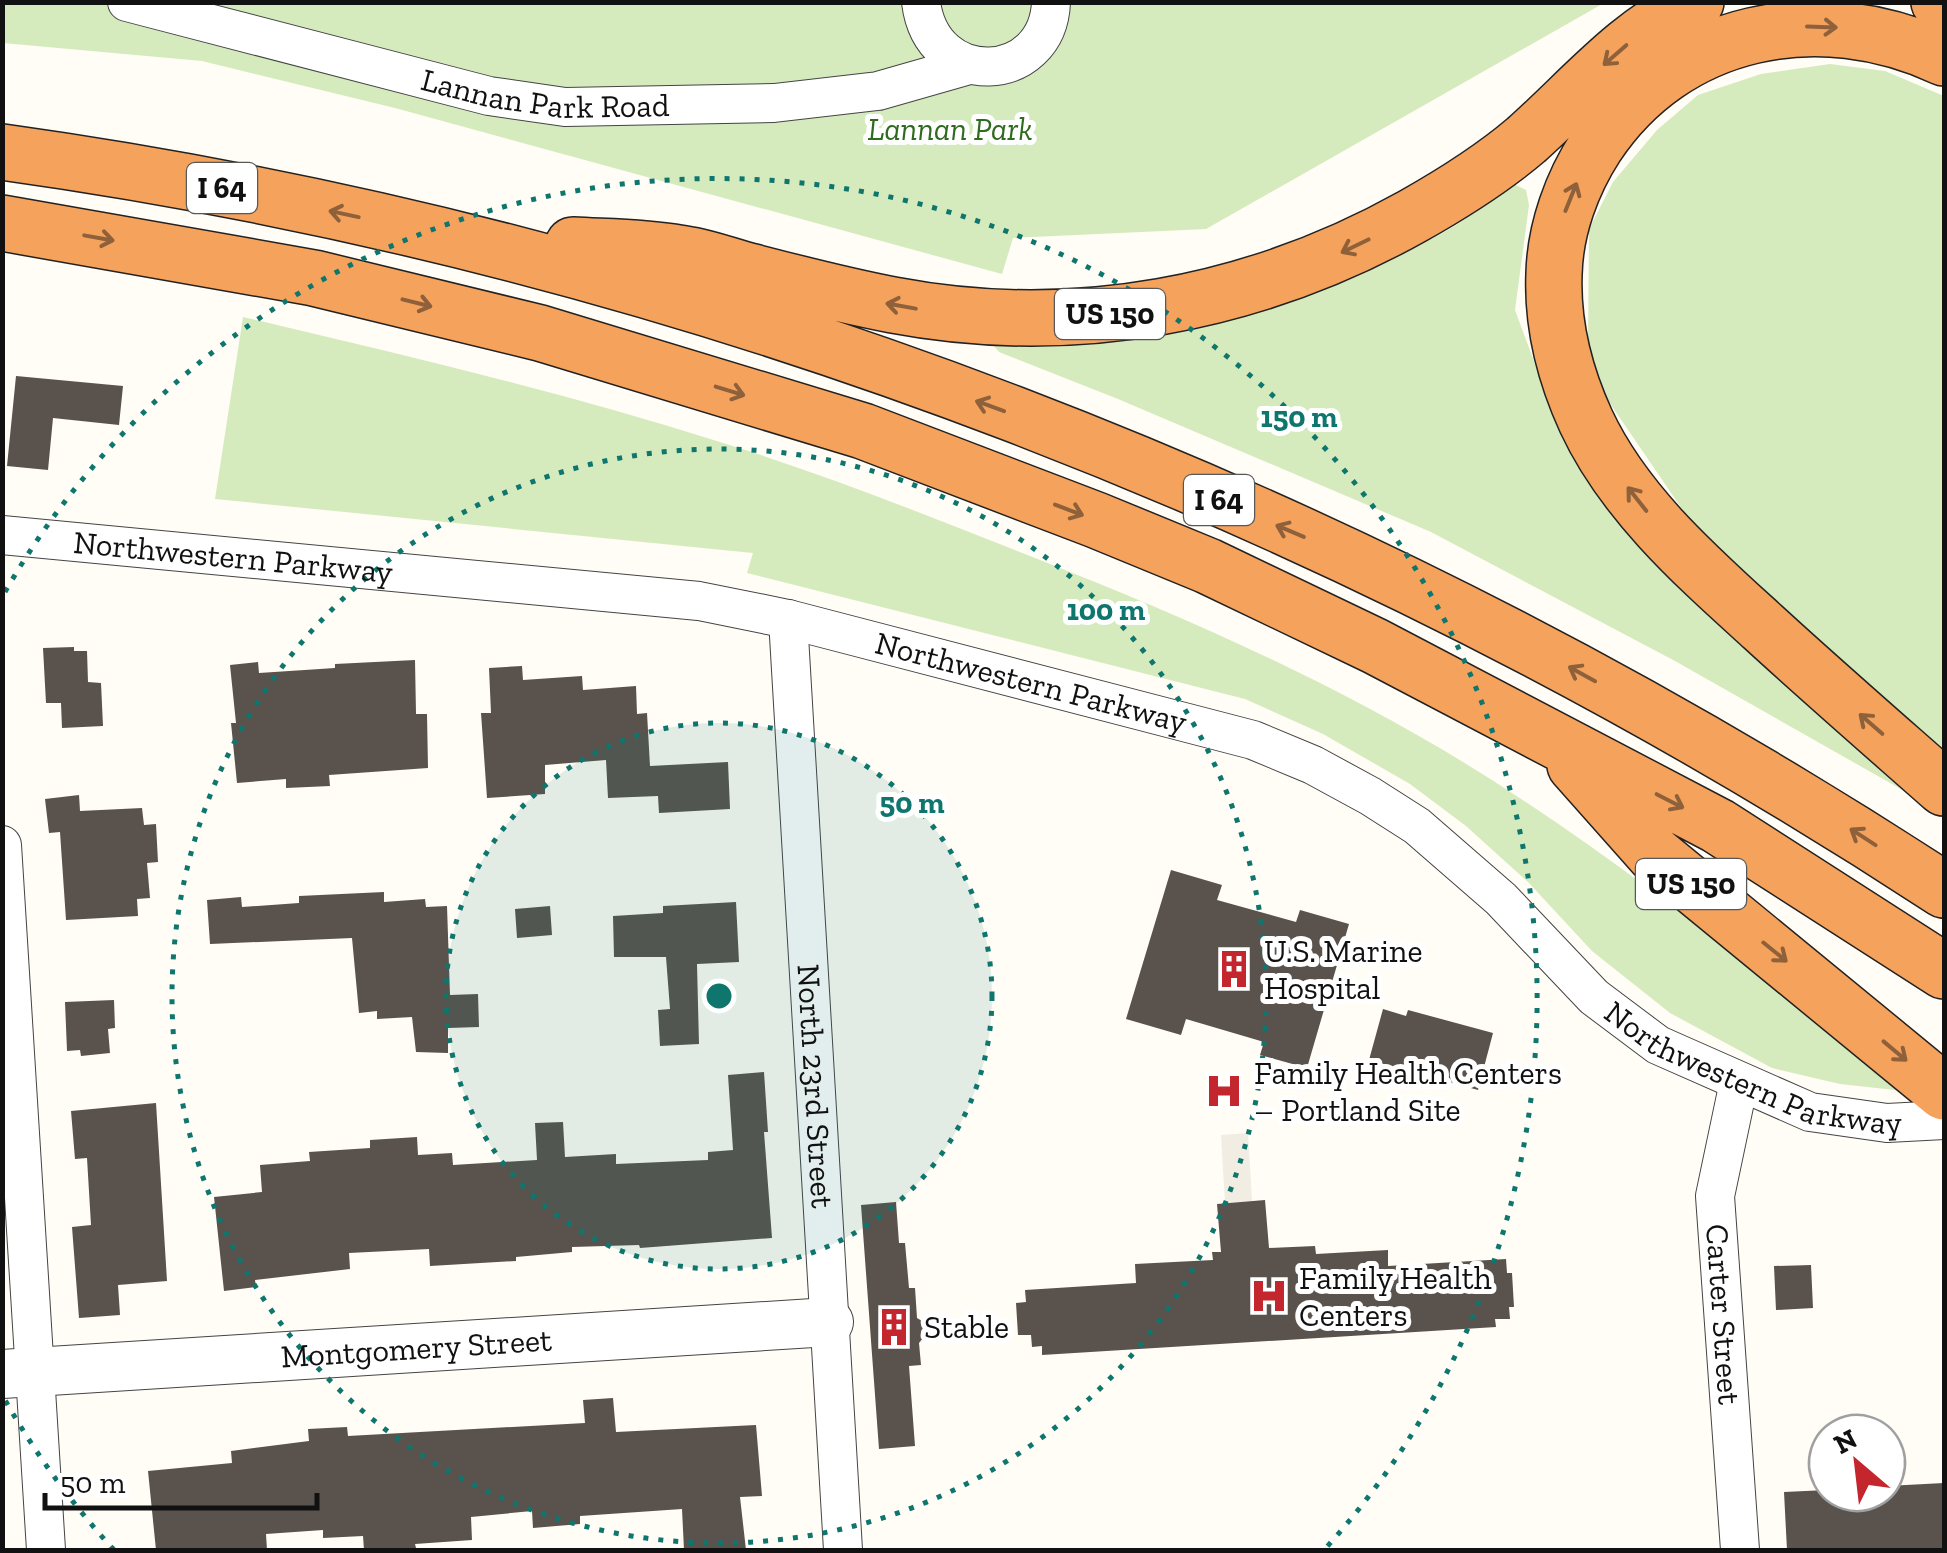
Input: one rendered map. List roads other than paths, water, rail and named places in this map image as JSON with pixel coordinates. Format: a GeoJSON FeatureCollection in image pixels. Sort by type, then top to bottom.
{"type":"FeatureCollection","features":[{"type":"Feature","properties":{"kind":"highway","name":"US 150"},"geometry":{"type":"LineString","coordinates":[[440,235],[680,253],[877,302],[980,317],[1084,316],[1174,306],[1238,291],[1305,268],[1412,216],[1468,183],[1522,144],[1616,54],[1646,30],[1696,2]]}},
{"type":"Feature","properties":{"kind":"highway"},"geometry":{"type":"LineString","coordinates":[[1944,58],[1885,35],[1805,26],[1762,31],[1679,64],[1633,99],[1593,151],[1565,211],[1554,275],[1558,332],[1573,390],[1605,456],[1628,487],[1723,591],[1944,788]]}},
{"type":"Feature","properties":{"kind":"highway","name":"I 64"},"geometry":{"type":"LineString","coordinates":[[2,152],[118,168],[250,193],[440,235],[632,286],[794,336],[1073,438],[1312,540],[1484,622],[1678,726],[1944,890]]}},
{"type":"Feature","properties":{"kind":"highway","name":"I 64"},"geometry":{"type":"LineString","coordinates":[[2,224],[314,278],[540,334],[863,431],[1208,566],[1375,646],[1718,826],[1944,971]]}},
{"type":"Feature","properties":{"kind":"highway","name":"US 150"},"geometry":{"type":"LineString","coordinates":[[1552,740],[1654,854],[1944,1092]]}},
{"type":"Feature","properties":{"kind":"street","name":"Lannan Park Road"},"geometry":{"type":"LineString","coordinates":[[126,2],[490,96],[564,107],[774,103],[878,91],[968,65],[990,67],[1012,62],[1030,51],[1043,34],[1051,2]]}},
{"type":"Feature","properties":{"kind":"street"},"geometry":{"type":"LineString","coordinates":[[920,2],[923,21],[933,41],[949,56],[968,65]]}},
{"type":"Feature","properties":{"kind":"street","name":"Northwestern Parkway"},"geometry":{"type":"LineString","coordinates":[[2,535],[699,602],[788,619],[1252,740],[1313,766],[1417,826],[1501,899],[1594,997],[1658,1045],[1810,1112],[1887,1123],[1944,1120]]}},
{"type":"Feature","properties":{"kind":"street","name":"North 23rd Street"},"geometry":{"type":"LineString","coordinates":[[788,619],[842,1550]]}},
{"type":"Feature","properties":{"kind":"street"},"geometry":{"type":"LineString","coordinates":[[2,845],[19,1373],[46,1550]]}},
{"type":"Feature","properties":{"kind":"street","name":"Carter Street"},"geometry":{"type":"LineString","coordinates":[[1739,1082],[1715,1196],[1740,1550]]}},
{"type":"Feature","properties":{"kind":"street","name":"Montgomery Street"},"geometry":{"type":"LineString","coordinates":[[19,1373],[829,1322]]}},
{"type":"Feature","properties":{"kind":"place","name":"U.S. Marine Hospital"},"geometry":{"type":"Point","coordinates":[1234,969]}},
{"type":"Feature","properties":{"kind":"place","name":"Family Health Centers – Portland Site"},"geometry":{"type":"Point","coordinates":[1224,1091]}},
{"type":"Feature","properties":{"kind":"place","name":"Family Health Centers"},"geometry":{"type":"Point","coordinates":[1269,1296]}},
{"type":"Feature","properties":{"kind":"place","name":"Stable"},"geometry":{"type":"Point","coordinates":[894,1327]}},
{"type":"Feature","properties":{"kind":"park label","name":"Lannan Park"},"geometry":{"type":"Point","coordinates":[950,129]}}]}
